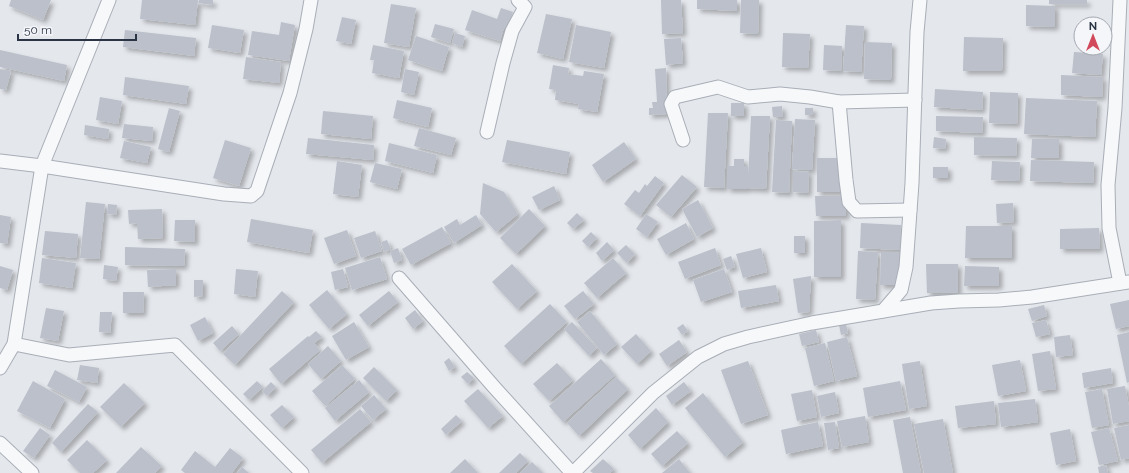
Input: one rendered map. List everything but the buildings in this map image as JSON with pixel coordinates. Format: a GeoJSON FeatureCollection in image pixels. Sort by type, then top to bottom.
{"type":"FeatureCollection","features":[{"type":"Feature","properties":{"kind":"street"},"geometry":{"type":"LineString","coordinates":[[0,368],[14,344],[42,166],[109,0]]}},
{"type":"Feature","properties":{"kind":"street"},"geometry":{"type":"LineString","coordinates":[[0,161],[224,194],[251,196],[257,191],[290,93],[306,29],[311,0]]}},
{"type":"Feature","properties":{"kind":"street"},"geometry":{"type":"LineString","coordinates":[[487,132],[512,31],[525,7],[518,0]]}},
{"type":"Feature","properties":{"kind":"street"},"geometry":{"type":"LineString","coordinates":[[883,311],[901,290],[906,268],[912,183],[917,32],[920,0]]}},
{"type":"Feature","properties":{"kind":"street"},"geometry":{"type":"LineString","coordinates":[[399,278],[494,387],[573,473],[653,393],[698,357],[724,344],[748,337],[812,323],[931,303],[1032,297],[1125,282],[1109,228],[1108,186],[1115,108],[1120,0]]}},
{"type":"Feature","properties":{"kind":"street"},"geometry":{"type":"LineString","coordinates":[[683,140],[671,104],[674,97],[718,87],[748,97],[780,94],[839,102],[915,100]]}},
{"type":"Feature","properties":{"kind":"street"},"geometry":{"type":"LineString","coordinates":[[839,102],[849,202],[857,211],[910,210]]}},
{"type":"Feature","properties":{"kind":"street"},"geometry":{"type":"LineString","coordinates":[[14,344],[69,355],[175,345],[302,473]]}},
{"type":"Feature","properties":{"kind":"street"},"geometry":{"type":"LineString","coordinates":[[0,443],[32,473]]}}]}
